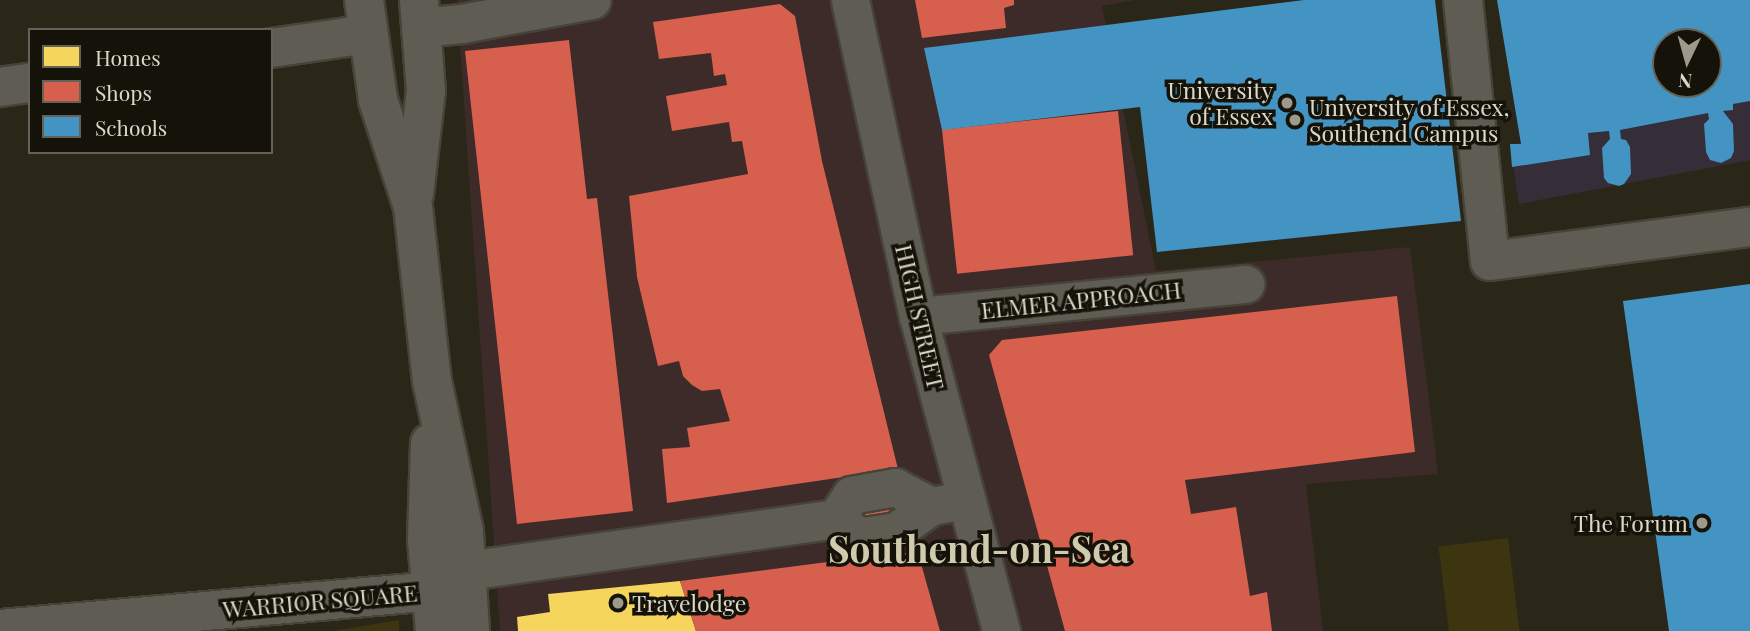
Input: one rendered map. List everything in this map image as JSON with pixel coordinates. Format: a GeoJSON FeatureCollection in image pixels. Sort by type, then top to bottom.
{"type":"FeatureCollection","features":[{"type":"Feature","properties":{"kind":"street"},"geometry":{"type":"LineString","coordinates":[[413,207],[426,91],[420,14],[462,24],[592,0]]}},
{"type":"Feature","properties":{"kind":"street","name":"HIGH STREET"},"geometry":{"type":"LineString","coordinates":[[850,0],[918,316],[948,503],[1001,631]]}},
{"type":"Feature","properties":{"kind":"street"},"geometry":{"type":"LineString","coordinates":[[1463,0],[1490,261],[1750,227]]}},
{"type":"Feature","properties":{"kind":"street"},"geometry":{"type":"LineString","coordinates":[[273,47],[366,17],[378,100],[413,207],[432,382],[464,532],[470,631]]}},
{"type":"Feature","properties":{"kind":"street"},"geometry":{"type":"LineString","coordinates":[[0,87],[28,83]]}},
{"type":"Feature","properties":{"kind":"street","name":"ELMER APPROACH"},"geometry":{"type":"LineString","coordinates":[[918,316],[1245,284]]}},
{"type":"Feature","properties":{"kind":"street"},"geometry":{"type":"LineString","coordinates":[[432,382],[427,540],[435,631]]}},
{"type":"Feature","properties":{"kind":"street"},"geometry":{"type":"LineString","coordinates":[[467,571],[835,519],[851,495],[895,487],[948,503]]}},
{"type":"Feature","properties":{"kind":"street","name":"WARRIOR SQUARE"},"geometry":{"type":"LineString","coordinates":[[0,629],[432,592]]}},
{"type":"Feature","properties":{"kind":"shaded area"},"geometry":{"type":"Polygon","coordinates":[[[457,0],[1135,0],[1102,6],[1156,271],[1410,247],[1438,474],[1306,484],[1323,631],[500,631],[457,0]]]}},
{"type":"Feature","properties":{"kind":"shaded area"},"geometry":{"type":"Polygon","coordinates":[[[1497,0],[1750,0],[1750,160],[1519,204],[1510,144],[1521,143],[1497,0]]]}},
{"type":"Feature","properties":{"kind":"shaded area"},"geometry":{"type":"Polygon","coordinates":[[[1508,538],[1519,631],[1449,631],[1439,547],[1508,538]]]}},
{"type":"Feature","properties":{"kind":"shaded area"},"geometry":{"type":"Polygon","coordinates":[[[399,620],[399,631],[334,631],[399,620]]]}},
{"type":"Feature","properties":{"kind":"building: Homes","name":"Travelodge"},"geometry":{"type":"Polygon","coordinates":[[[680,581],[696,631],[518,631],[517,617],[550,612],[548,594],[680,581]]]}},
{"type":"Feature","properties":{"kind":"building: Shops"},"geometry":{"type":"Polygon","coordinates":[[[915,0],[1014,0],[1014,5],[1004,8],[1006,28],[922,38],[915,0]]]}},
{"type":"Feature","properties":{"kind":"building: Shops"},"geometry":{"type":"Polygon","coordinates":[[[780,4],[795,16],[822,161],[898,469],[667,503],[662,449],[690,447],[687,428],[730,421],[720,389],[702,391],[692,385],[683,376],[679,361],[658,366],[637,277],[629,196],[748,174],[742,141],[732,142],[729,122],[672,131],[666,96],[727,85],[725,74],[714,76],[711,53],[659,59],[653,22],[780,4]]]}},
{"type":"Feature","properties":{"kind":"building: Shops"},"geometry":{"type":"Polygon","coordinates":[[[569,40],[587,199],[597,198],[633,511],[517,524],[465,51],[569,40]]]}},
{"type":"Feature","properties":{"kind":"building: Shops"},"geometry":{"type":"Polygon","coordinates":[[[1118,111],[1133,255],[957,274],[942,130],[1118,111]]]}},
{"type":"Feature","properties":{"kind":"building: Shops"},"geometry":{"type":"Polygon","coordinates":[[[1397,296],[1415,452],[1185,480],[1191,514],[1236,507],[1250,596],[1267,592],[1272,631],[1065,631],[989,355],[1002,340],[1397,296]]]}},
{"type":"Feature","properties":{"kind":"building: Shops"},"geometry":{"type":"Polygon","coordinates":[[[887,497],[892,523],[858,529],[853,504],[887,497]]]}},
{"type":"Feature","properties":{"kind":"building: Shops"},"geometry":{"type":"Polygon","coordinates":[[[904,552],[920,560],[940,631],[696,631],[680,581],[904,552]]]}},
{"type":"Feature","properties":{"kind":"building: Schools","name":"University of Essex, Southend Campus"},"geometry":{"type":"Polygon","coordinates":[[[1304,0],[1435,0],[1461,221],[1157,252],[1140,107],[942,130],[924,48],[1304,0]]]}},
{"type":"Feature","properties":{"kind":"building: Schools"},"geometry":{"type":"Polygon","coordinates":[[[1497,0],[1750,0],[1750,101],[1733,104],[1733,110],[1723,111],[1733,124],[1734,151],[1731,158],[1721,163],[1710,160],[1706,152],[1704,124],[1709,119],[1708,113],[1620,130],[1621,139],[1626,140],[1630,147],[1631,174],[1624,184],[1619,186],[1608,183],[1604,178],[1602,148],[1610,139],[1609,131],[1588,133],[1590,155],[1512,167],[1510,144],[1521,144],[1497,0]]]}},
{"type":"Feature","properties":{"kind":"building: Schools","name":"The Forum"},"geometry":{"type":"Polygon","coordinates":[[[1750,284],[1750,631],[1669,631],[1623,301],[1750,284]]]}},
{"type":"Feature","properties":{"kind":"place","name":"University of Essex"},"geometry":{"type":"Point","coordinates":[1287,103]}},
{"type":"Feature","properties":{"kind":"place","name":"University of Essex, Southend Campus"},"geometry":{"type":"Point","coordinates":[1295,120]}},
{"type":"Feature","properties":{"kind":"place","name":"The Forum"},"geometry":{"type":"Point","coordinates":[1702,523]}},
{"type":"Feature","properties":{"kind":"place","name":"Travelodge"},"geometry":{"type":"Point","coordinates":[618,603]}},
{"type":"Feature","properties":{"kind":"district","name":"Southend-on-Sea"},"geometry":{"type":"Point","coordinates":[979,548]}}]}
